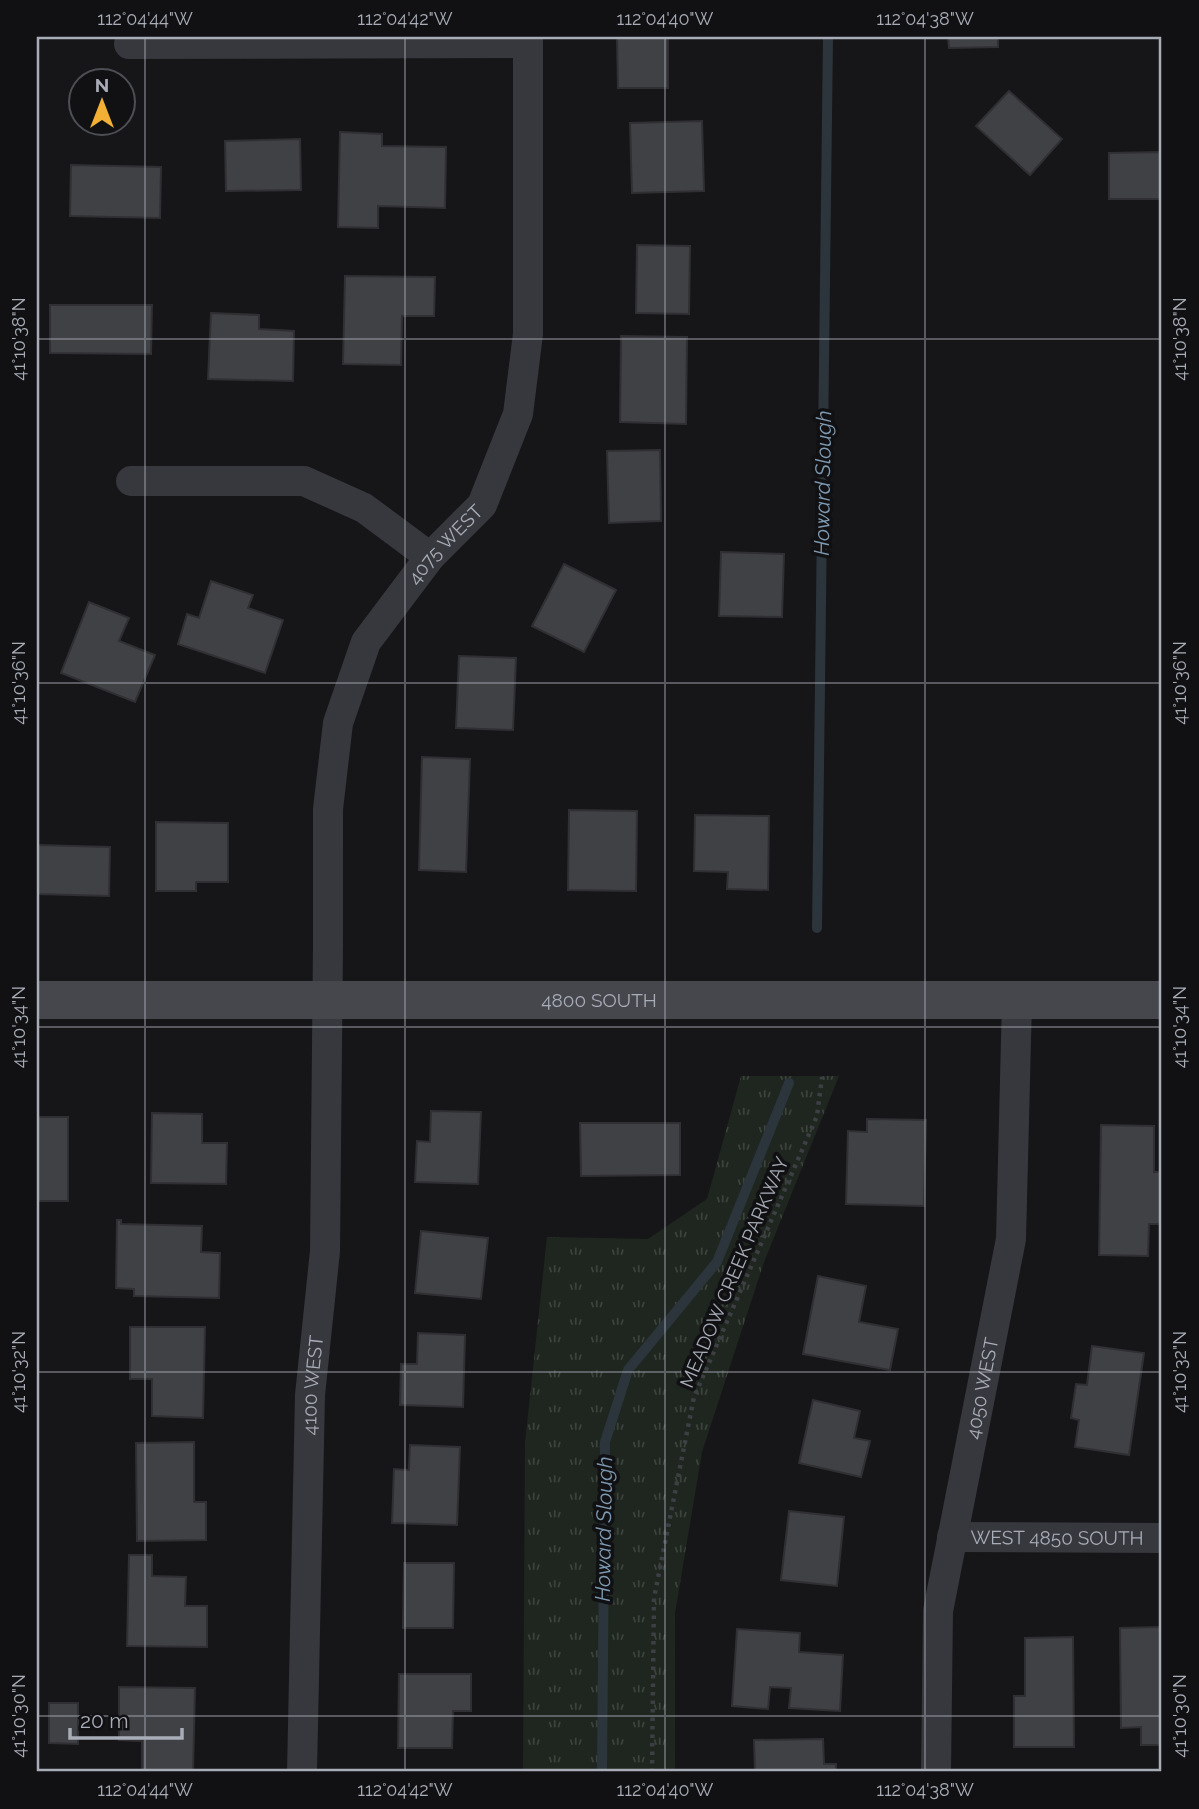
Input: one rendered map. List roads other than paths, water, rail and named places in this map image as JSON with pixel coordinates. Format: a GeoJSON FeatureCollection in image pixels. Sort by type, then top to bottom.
{"type":"FeatureCollection","features":[{"type":"Feature","properties":{"kind":"street"},"geometry":{"type":"LineString","coordinates":[[129,44],[528,40]]}},
{"type":"Feature","properties":{"kind":"street","name":"4075 WEST"},"geometry":{"type":"LineString","coordinates":[[328,1000],[328,809],[338,723],[366,642],[430,557],[482,505],[518,414],[528,334],[528,40]]}},
{"type":"Feature","properties":{"kind":"street"},"geometry":{"type":"LineString","coordinates":[[131,481],[304,481],[364,508],[430,557]]}},
{"type":"Feature","properties":{"kind":"street","name":"4800 SOUTH"},"geometry":{"type":"LineString","coordinates":[[37,1000],[1162,1000]]}},
{"type":"Feature","properties":{"kind":"street","name":"4100 WEST"},"geometry":{"type":"LineString","coordinates":[[302,1772],[310,1395],[325,1251],[328,1000]]}},
{"type":"Feature","properties":{"kind":"street","name":"4050 WEST"},"geometry":{"type":"LineString","coordinates":[[936,1772],[938,1611],[1011,1239],[1017,1000]]}},
{"type":"Feature","properties":{"kind":"street","name":"WEST 4850 SOUTH"},"geometry":{"type":"LineString","coordinates":[[953,1537],[1162,1538]]}},
{"type":"Feature","properties":{"kind":"waterway","name":"Howard Slough"},"geometry":{"type":"LineString","coordinates":[[817,928],[828,37]]}},
{"type":"Feature","properties":{"kind":"waterway","name":"Howard Slough"},"geometry":{"type":"LineString","coordinates":[[602,1772],[605,1442],[628,1370],[717,1262],[789,1083]]}}]}
